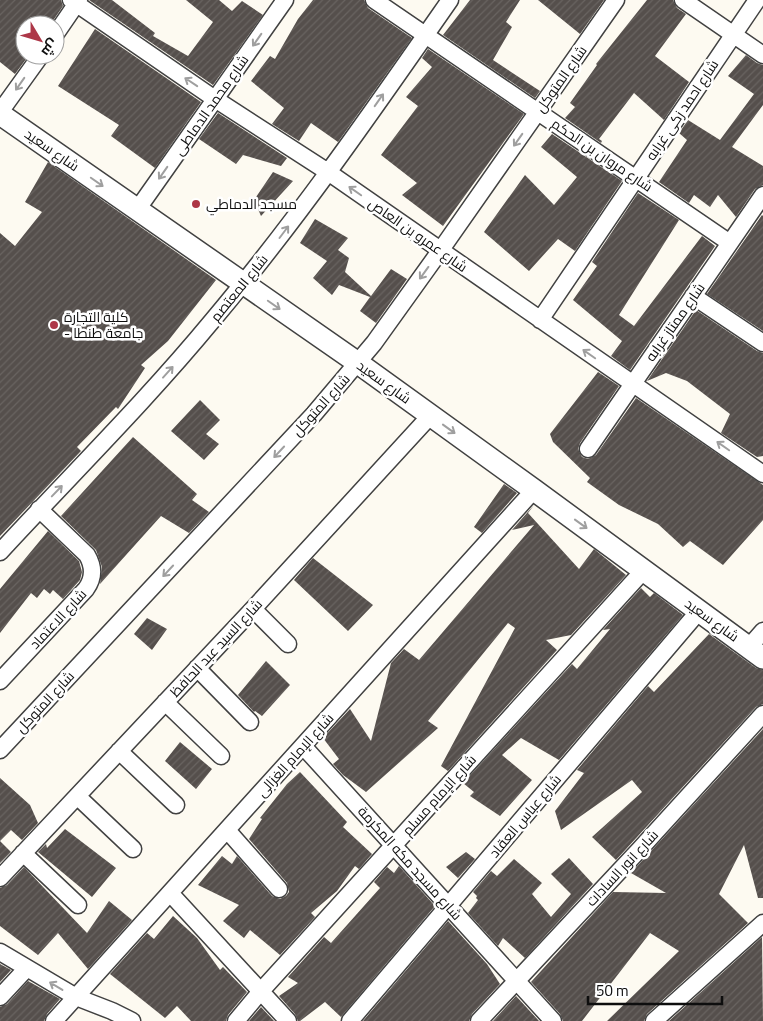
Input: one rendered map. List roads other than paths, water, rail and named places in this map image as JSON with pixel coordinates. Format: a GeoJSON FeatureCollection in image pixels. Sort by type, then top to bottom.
{"type":"FeatureCollection","features":[{"type":"Feature","properties":{"kind":"street","name":"شارع محمد الدماطى"},"geometry":{"type":"LineString","coordinates":[[137,210],[285,0]]}},
{"type":"Feature","properties":{"kind":"street","name":"شارع مروان بن الحكم"},"geometry":{"type":"LineString","coordinates":[[374,0],[730,243]]}},
{"type":"Feature","properties":{"kind":"street","name":"شارع المعتصم"},"geometry":{"type":"LineString","coordinates":[[0,552],[147,396],[243,284],[328,172],[450,0]]}},
{"type":"Feature","properties":{"kind":"street","name":"شارع المتوكل"},"geometry":{"type":"LineString","coordinates":[[0,750],[314,414],[358,363],[440,251],[616,0]]}},
{"type":"Feature","properties":{"kind":"street"},"geometry":{"type":"LineString","coordinates":[[683,0],[763,55]]}},
{"type":"Feature","properties":{"kind":"street","name":"شارع احمد زكى غرابه"},"geometry":{"type":"LineString","coordinates":[[540,320],[757,0]]}},
{"type":"Feature","properties":{"kind":"street","name":"شارع عمرو بن العاص"},"geometry":{"type":"LineString","coordinates":[[76,1],[215,99],[328,172],[763,474]]}},
{"type":"Feature","properties":{"kind":"street"},"geometry":{"type":"LineString","coordinates":[[65,18],[76,1]]}},
{"type":"Feature","properties":{"kind":"street"},"geometry":{"type":"LineString","coordinates":[[0,113],[33,65]]}},
{"type":"Feature","properties":{"kind":"street","name":"شارع سعيد"},"geometry":{"type":"LineString","coordinates":[[0,113],[358,363],[756,652]]}},
{"type":"Feature","properties":{"kind":"street","name":"شارع ممتاز غرابه"},"geometry":{"type":"LineString","coordinates":[[588,449],[730,243],[762,200]]}},
{"type":"Feature","properties":{"kind":"street"},"geometry":{"type":"LineString","coordinates":[[693,296],[763,343]]}},
{"type":"Feature","properties":{"kind":"street","name":"شارع السيد عبد الحافظ"},"geometry":{"type":"LineString","coordinates":[[0,878],[430,416]]}},
{"type":"Feature","properties":{"kind":"street","name":"شارع الإمام الغزالى"},"geometry":{"type":"LineString","coordinates":[[54,1021],[534,490]]}},
{"type":"Feature","properties":{"kind":"street","name":"شارع الاعتماد"},"geometry":{"type":"LineString","coordinates":[[0,681],[86,589],[92,575],[92,564],[87,555],[39,509]]}},
{"type":"Feature","properties":{"kind":"street","name":"شارع الإمام مسلم"},"geometry":{"type":"LineString","coordinates":[[236,1021],[261,991],[644,570]]}},
{"type":"Feature","properties":{"kind":"street"},"geometry":{"type":"LineString","coordinates":[[252,609],[288,644]]}},
{"type":"Feature","properties":{"kind":"street","name":"شارع عباس العقاد"},"geometry":{"type":"LineString","coordinates":[[350,1021],[699,611]]}},
{"type":"Feature","properties":{"kind":"street"},"geometry":{"type":"LineString","coordinates":[[756,652],[763,631]]}},
{"type":"Feature","properties":{"kind":"street"},"geometry":{"type":"LineString","coordinates":[[197,668],[250,722]]}},
{"type":"Feature","properties":{"kind":"street"},"geometry":{"type":"LineString","coordinates":[[165,702],[221,756]]}},
{"type":"Feature","properties":{"kind":"street","name":"شارع انور السادات"},"geometry":{"type":"LineString","coordinates":[[479,1021],[763,714]]}},
{"type":"Feature","properties":{"kind":"street","name":"شارع مسجد مكه المكرمة"},"geometry":{"type":"LineString","coordinates":[[303,746],[553,1021]]}},
{"type":"Feature","properties":{"kind":"street"},"geometry":{"type":"LineString","coordinates":[[119,751],[176,805]]}},
{"type":"Feature","properties":{"kind":"street"},"geometry":{"type":"LineString","coordinates":[[77,796],[133,849]]}},
{"type":"Feature","properties":{"kind":"street"},"geometry":{"type":"LineString","coordinates":[[227,830],[279,889]]}},
{"type":"Feature","properties":{"kind":"street"},"geometry":{"type":"LineString","coordinates":[[23,853],[78,905]]}},
{"type":"Feature","properties":{"kind":"street"},"geometry":{"type":"LineString","coordinates":[[170,893],[288,1021]]}},
{"type":"Feature","properties":{"kind":"street"},"geometry":{"type":"LineString","coordinates":[[654,1021],[763,923]]}},
{"type":"Feature","properties":{"kind":"street"},"geometry":{"type":"LineString","coordinates":[[0,952],[76,997],[132,1021]]}},
{"type":"Feature","properties":{"kind":"street"},"geometry":{"type":"LineString","coordinates":[[0,997],[27,968]]}},
{"type":"Feature","properties":{"kind":"place","name":"مسجد الدماطي"},"geometry":{"type":"Point","coordinates":[196,204]}},
{"type":"Feature","properties":{"kind":"place","name":"كلية التجارة - جامعة طنطا"},"geometry":{"type":"Point","coordinates":[54,325]}}]}
